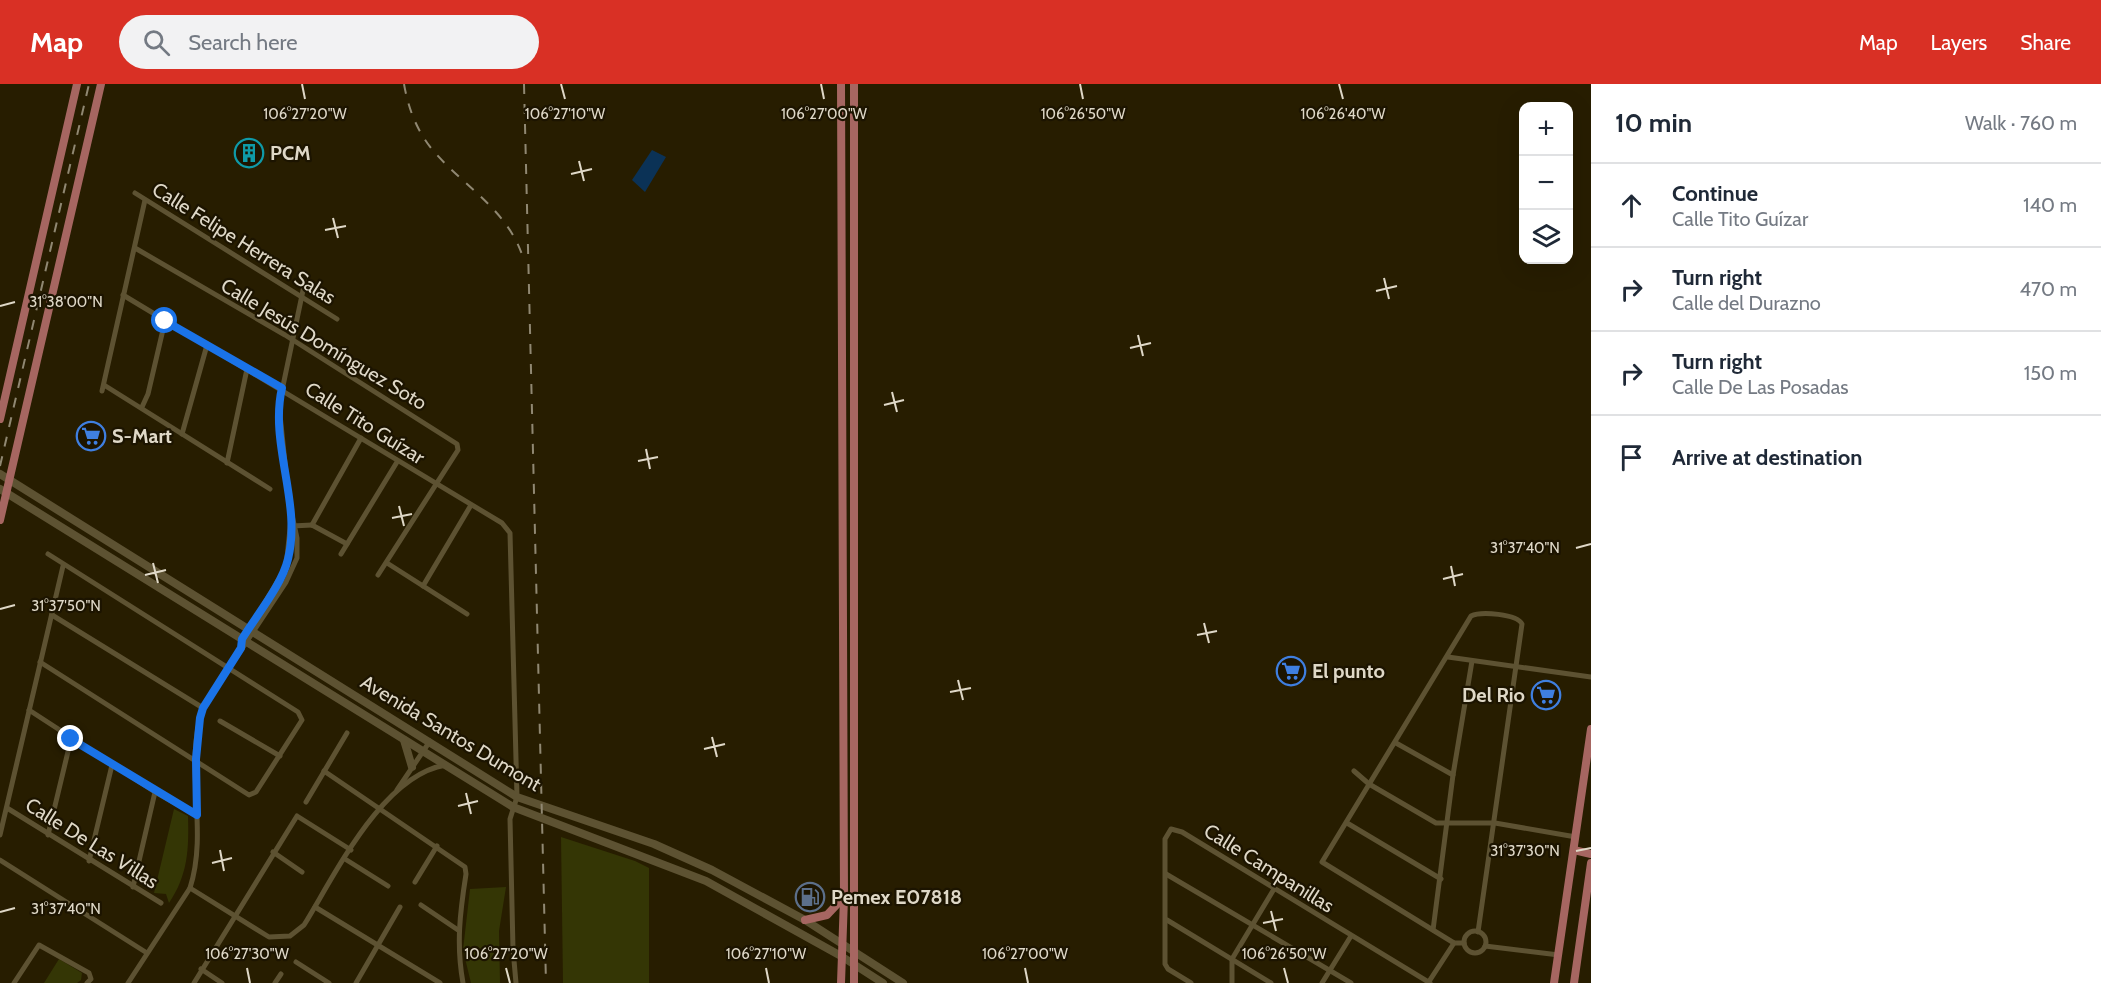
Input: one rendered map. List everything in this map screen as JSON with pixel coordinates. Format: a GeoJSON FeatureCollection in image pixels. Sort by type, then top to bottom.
{"type":"FeatureCollection","features":[{"type":"Feature","properties":{"kind":"main road"},"geometry":{"type":"LineString","coordinates":[[0,419],[77,84]]}},
{"type":"Feature","properties":{"kind":"main road"},"geometry":{"type":"LineString","coordinates":[[0,520],[4,490],[10,479],[101,84]]}},
{"type":"Feature","properties":{"kind":"main road"},"geometry":{"type":"LineString","coordinates":[[841,84],[844,898],[841,983]]}},
{"type":"Feature","properties":{"kind":"main road"},"geometry":{"type":"LineString","coordinates":[[854,84],[854,983]]}},
{"type":"Feature","properties":{"kind":"main road"},"geometry":{"type":"LineString","coordinates":[[842,214],[854,213]]}},
{"type":"Feature","properties":{"kind":"main road","name":"Avenida Santos Dumont"},"geometry":{"type":"LineString","coordinates":[[0,474],[517,797],[526,802],[654,844],[712,870],[805,920],[903,983]]}},
{"type":"Feature","properties":{"kind":"main road","name":"Avenida Santos Dumont"},"geometry":{"type":"LineString","coordinates":[[4,490],[244,644],[513,807],[538,818],[629,849],[706,881],[841,956],[883,983]]}},
{"type":"Feature","properties":{"kind":"main road"},"geometry":{"type":"LineString","coordinates":[[1554,983],[1591,729]]}},
{"type":"Feature","properties":{"kind":"main road"},"geometry":{"type":"LineString","coordinates":[[404,739],[412,767]]}},
{"type":"Feature","properties":{"kind":"main road"},"geometry":{"type":"LineString","coordinates":[[1574,850],[1591,854]]}},
{"type":"Feature","properties":{"kind":"main road"},"geometry":{"type":"LineString","coordinates":[[1574,983],[1591,863]]}},
{"type":"Feature","properties":{"kind":"main road"},"geometry":{"type":"LineString","coordinates":[[805,920],[827,915],[844,898]]}},
{"type":"Feature","properties":{"kind":"street","name":"Calle Felipe Herrera Salas"},"geometry":{"type":"LineString","coordinates":[[135,193],[303,295],[337,319]]}},
{"type":"Feature","properties":{"kind":"street"},"geometry":{"type":"LineString","coordinates":[[145,200],[103,388],[141,407],[270,489]]}},
{"type":"Feature","properties":{"kind":"street","name":"Calle Jesús Domínguez Soto"},"geometry":{"type":"LineString","coordinates":[[135,248],[292,340],[455,442],[458,450],[436,484]]}},
{"type":"Feature","properties":{"kind":"street"},"geometry":{"type":"LineString","coordinates":[[128,983],[190,888],[198,857],[197,729],[203,708],[251,631],[293,570],[298,550],[291,517],[279,415],[282,388],[306,276]]}},
{"type":"Feature","properties":{"kind":"street","name":"Calle Tito Guízar"},"geometry":{"type":"LineString","coordinates":[[123,295],[282,388],[397,462],[498,520],[507,528],[512,542],[517,797]]}},
{"type":"Feature","properties":{"kind":"street"},"geometry":{"type":"LineString","coordinates":[[141,407],[148,394],[165,321]]}},
{"type":"Feature","properties":{"kind":"street"},"geometry":{"type":"LineString","coordinates":[[182,434],[207,345]]}},
{"type":"Feature","properties":{"kind":"street"},"geometry":{"type":"LineString","coordinates":[[227,463],[247,369]]}},
{"type":"Feature","properties":{"kind":"street"},"geometry":{"type":"LineString","coordinates":[[312,525],[361,438]]}},
{"type":"Feature","properties":{"kind":"street"},"geometry":{"type":"LineString","coordinates":[[341,554],[397,462]]}},
{"type":"Feature","properties":{"kind":"street"},"geometry":{"type":"LineString","coordinates":[[378,575],[436,484]]}},
{"type":"Feature","properties":{"kind":"street"},"geometry":{"type":"LineString","coordinates":[[423,586],[471,505]]}},
{"type":"Feature","properties":{"kind":"street"},"geometry":{"type":"LineString","coordinates":[[293,526],[312,525],[347,544]]}},
{"type":"Feature","properties":{"kind":"street"},"geometry":{"type":"LineString","coordinates":[[40,662],[252,795],[280,756],[302,718],[298,712],[63,566],[48,554]]}},
{"type":"Feature","properties":{"kind":"street"},"geometry":{"type":"LineString","coordinates":[[387,563],[467,615]]}},
{"type":"Feature","properties":{"kind":"street"},"geometry":{"type":"LineString","coordinates":[[0,835],[63,566]]}},
{"type":"Feature","properties":{"kind":"street"},"geometry":{"type":"LineString","coordinates":[[1464,942],[1454,943],[1324,865],[1323,857],[1347,823],[1472,616],[1479,613],[1520,619],[1522,624],[1478,932]]}},
{"type":"Feature","properties":{"kind":"street"},"geometry":{"type":"LineString","coordinates":[[52,615],[203,708]]}},
{"type":"Feature","properties":{"kind":"street"},"geometry":{"type":"LineString","coordinates":[[1448,657],[1591,677]]}},
{"type":"Feature","properties":{"kind":"street"},"geometry":{"type":"LineString","coordinates":[[1433,930],[1453,776],[1472,661]]}},
{"type":"Feature","properties":{"kind":"street"},"geometry":{"type":"LineString","coordinates":[[29,710],[155,792],[197,815]]}},
{"type":"Feature","properties":{"kind":"street"},"geometry":{"type":"LineString","coordinates":[[220,721],[280,756]]}},
{"type":"Feature","properties":{"kind":"street"},"geometry":{"type":"LineString","coordinates":[[306,802],[347,733]]}},
{"type":"Feature","properties":{"kind":"street"},"geometry":{"type":"LineString","coordinates":[[48,835],[71,739]]}},
{"type":"Feature","properties":{"kind":"street"},"geometry":{"type":"LineString","coordinates":[[397,791],[430,741]]}},
{"type":"Feature","properties":{"kind":"street"},"geometry":{"type":"LineString","coordinates":[[1396,743],[1453,776]]}},
{"type":"Feature","properties":{"kind":"street"},"geometry":{"type":"LineString","coordinates":[[89,861],[112,765]]}},
{"type":"Feature","properties":{"kind":"street"},"geometry":{"type":"LineString","coordinates":[[190,888],[269,937],[284,937],[297,932],[304,926],[378,807],[422,772],[446,765]]}},
{"type":"Feature","properties":{"kind":"street"},"geometry":{"type":"LineString","coordinates":[[324,771],[464,865],[467,871],[458,930],[463,983]]}},
{"type":"Feature","properties":{"kind":"street"},"geometry":{"type":"LineString","coordinates":[[1354,771],[1369,784],[1436,823],[1447,825],[1495,823],[1576,837]]}},
{"type":"Feature","properties":{"kind":"street"},"geometry":{"type":"LineString","coordinates":[[133,886],[155,792]]}},
{"type":"Feature","properties":{"kind":"street"},"geometry":{"type":"LineString","coordinates":[[516,983],[510,819],[517,797]]}},
{"type":"Feature","properties":{"kind":"street","name":"Calle De Las Villas"},"geometry":{"type":"LineString","coordinates":[[7,808],[89,861],[162,903]]}},
{"type":"Feature","properties":{"kind":"street"},"geometry":{"type":"LineString","coordinates":[[194,983],[297,816],[351,850]]}},
{"type":"Feature","properties":{"kind":"street"},"geometry":{"type":"LineString","coordinates":[[1347,823],[1441,879]]}},
{"type":"Feature","properties":{"kind":"street","name":"Calle Campanillas"},"geometry":{"type":"LineString","coordinates":[[1191,983],[1168,969],[1166,964],[1165,839],[1168,831],[1175,829],[1429,983]]}},
{"type":"Feature","properties":{"kind":"street"},"geometry":{"type":"LineString","coordinates":[[416,882],[436,846]]}},
{"type":"Feature","properties":{"kind":"street"},"geometry":{"type":"LineString","coordinates":[[273,852],[302,872]]}},
{"type":"Feature","properties":{"kind":"street"},"geometry":{"type":"LineString","coordinates":[[345,859],[388,886]]}},
{"type":"Feature","properties":{"kind":"street"},"geometry":{"type":"LineString","coordinates":[[0,860],[147,953]]}},
{"type":"Feature","properties":{"kind":"street"},"geometry":{"type":"LineString","coordinates":[[1166,874],[1351,983]]}},
{"type":"Feature","properties":{"kind":"street"},"geometry":{"type":"LineString","coordinates":[[1232,983],[1232,959],[1274,889]]}},
{"type":"Feature","properties":{"kind":"street"},"geometry":{"type":"LineString","coordinates":[[421,905],[458,930]]}},
{"type":"Feature","properties":{"kind":"street"},"geometry":{"type":"LineString","coordinates":[[315,907],[440,983]]}},
{"type":"Feature","properties":{"kind":"street"},"geometry":{"type":"LineString","coordinates":[[356,983],[400,907]]}},
{"type":"Feature","properties":{"kind":"street"},"geometry":{"type":"LineString","coordinates":[[1167,920],[1270,983]]}},
{"type":"Feature","properties":{"kind":"street"},"geometry":{"type":"LineString","coordinates":[[1478,932],[1485,939],[1485,946],[1480,952],[1473,953],[1467,949],[1464,942],[1468,934],[1478,932]]}},
{"type":"Feature","properties":{"kind":"street"},"geometry":{"type":"LineString","coordinates":[[1322,983],[1351,936]]}},
{"type":"Feature","properties":{"kind":"street"},"geometry":{"type":"LineString","coordinates":[[1429,983],[1454,943]]}},
{"type":"Feature","properties":{"kind":"street"},"geometry":{"type":"LineString","coordinates":[[14,983],[39,945],[89,973],[91,979],[87,983]]}},
{"type":"Feature","properties":{"kind":"street"},"geometry":{"type":"LineString","coordinates":[[1485,946],[1559,955]]}},
{"type":"Feature","properties":{"kind":"street"},"geometry":{"type":"LineString","coordinates":[[296,962],[329,983]]}},
{"type":"Feature","properties":{"kind":"street"},"geometry":{"type":"LineString","coordinates":[[201,969],[222,983]]}},
{"type":"Feature","properties":{"kind":"street"},"geometry":{"type":"LineString","coordinates":[[275,983],[281,975]]}},
{"type":"Feature","properties":{"kind":"shaded area"},"geometry":{"type":"Polygon","coordinates":[[[174,809],[188,816],[188,840],[184,872],[169,903],[166,894],[154,893],[174,809]]]}},
{"type":"Feature","properties":{"kind":"shaded area"},"geometry":{"type":"Polygon","coordinates":[[[561,837],[635,861],[649,868],[649,983],[563,983],[561,837]]]}},
{"type":"Feature","properties":{"kind":"shaded area"},"geometry":{"type":"Polygon","coordinates":[[[506,887],[499,931],[500,983],[471,983],[463,950],[470,889],[506,887]]]}},
{"type":"Feature","properties":{"kind":"shaded area"},"geometry":{"type":"Polygon","coordinates":[[[59,959],[82,973],[81,980],[77,983],[44,983],[59,959]]]}},
{"type":"Feature","properties":{"kind":"water"},"geometry":{"type":"Polygon","coordinates":[[[652,150],[666,157],[645,192],[632,180],[652,150]]]}},
{"type":"Feature","properties":{"kind":"railway"},"geometry":{"type":"LineString","coordinates":[[0,466],[89,84]]}},
{"type":"Feature","properties":{"kind":"railway"},"geometry":{"type":"LineString","coordinates":[[404,84],[413,118],[426,141],[443,162],[497,213],[508,227],[524,261]]}},
{"type":"Feature","properties":{"kind":"railway"},"geometry":{"type":"LineString","coordinates":[[524,84],[546,983]]}},
{"type":"Feature","properties":{"kind":"place","name":"PCM"},"geometry":{"type":"Point","coordinates":[249,153]}},
{"type":"Feature","properties":{"kind":"place","name":"S-Mart"},"geometry":{"type":"Point","coordinates":[91,436]}},
{"type":"Feature","properties":{"kind":"place","name":"El punto"},"geometry":{"type":"Point","coordinates":[1291,671]}},
{"type":"Feature","properties":{"kind":"place","name":"Del Rio"},"geometry":{"type":"Point","coordinates":[1546,695]}},
{"type":"Feature","properties":{"kind":"place","name":"Pemex E07818"},"geometry":{"type":"Point","coordinates":[810,897]}},
{"type":"Feature","properties":{"kind":"route"},"geometry":{"type":"LineString","coordinates":[[71,739],[155,792],[197,815],[197,729],[203,708],[241,648],[242,639],[283,574],[289,558],[291,517],[279,415],[282,388],[165,321]]}}]}
